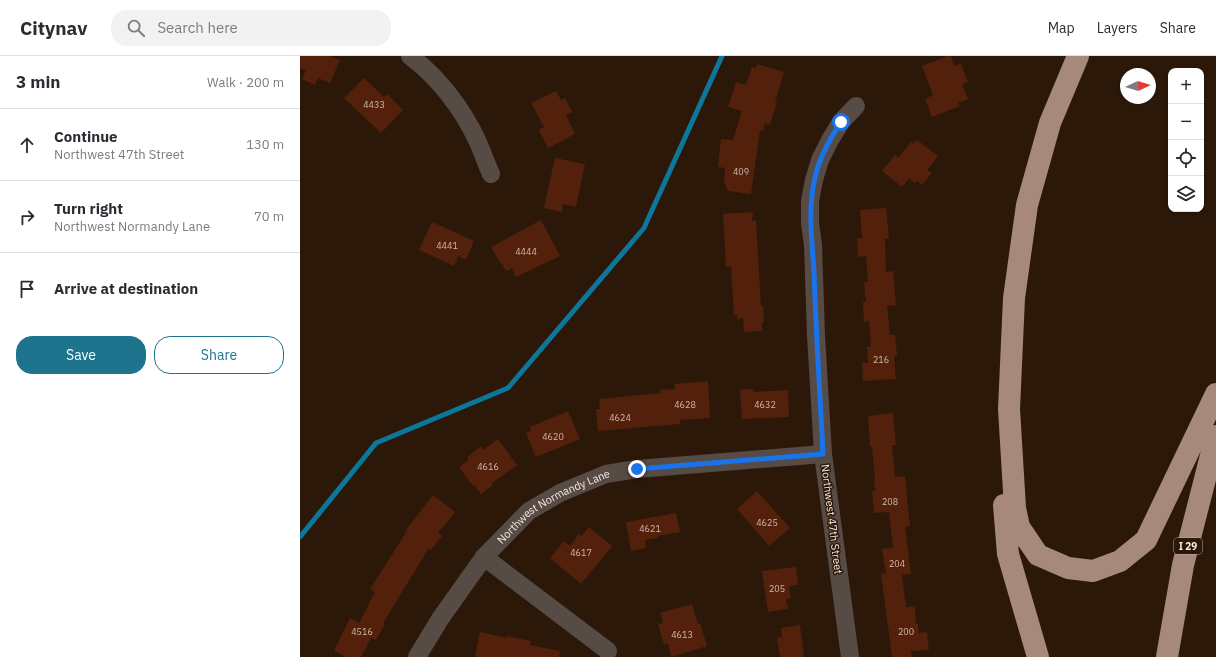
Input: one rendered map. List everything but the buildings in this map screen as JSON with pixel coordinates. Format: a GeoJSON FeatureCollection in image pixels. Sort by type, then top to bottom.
{"type":"FeatureCollection","features":[{"type":"Feature","properties":{"kind":"highway"},"geometry":{"type":"LineString","coordinates":[[1038,657],[1008,554],[1000,449],[997,349],[1017,185],[1040,108],[1065,56]]}},
{"type":"Feature","properties":{"kind":"highway"},"geometry":{"type":"LineString","coordinates":[[1078,56],[1050,123],[1027,205],[1014,298],[1009,409],[1015,508],[1019,527],[1038,555],[1068,568],[1093,571],[1120,561],[1146,540],[1216,394]]}},
{"type":"Feature","properties":{"kind":"highway","name":"I 29"},"geometry":{"type":"LineString","coordinates":[[1167,657],[1183,565],[1216,436]]}},
{"type":"Feature","properties":{"kind":"street"},"geometry":{"type":"LineString","coordinates":[[410,56],[433,76],[450,96],[477,140],[491,174]]}},
{"type":"Feature","properties":{"kind":"street","name":"Northwest 47th Street"},"geometry":{"type":"LineString","coordinates":[[850,657],[823,454],[810,201],[820,160],[841,122],[856,106]]}},
{"type":"Feature","properties":{"kind":"street","name":"Northwest Normandy Lane"},"geometry":{"type":"LineString","coordinates":[[417,657],[440,618],[484,557],[528,511],[560,493],[606,474],[637,469],[823,454]]}},
{"type":"Feature","properties":{"kind":"street"},"geometry":{"type":"LineString","coordinates":[[484,557],[608,651]]}},
{"type":"Feature","properties":{"kind":"waterway"},"geometry":{"type":"LineString","coordinates":[[300,537],[376,443],[508,388],[644,228],[722,56]]}},
{"type":"Feature","properties":{"kind":"route"},"geometry":{"type":"LineString","coordinates":[[637,469],[808,454],[823,454],[810,201],[820,160],[841,122]]}}]}
